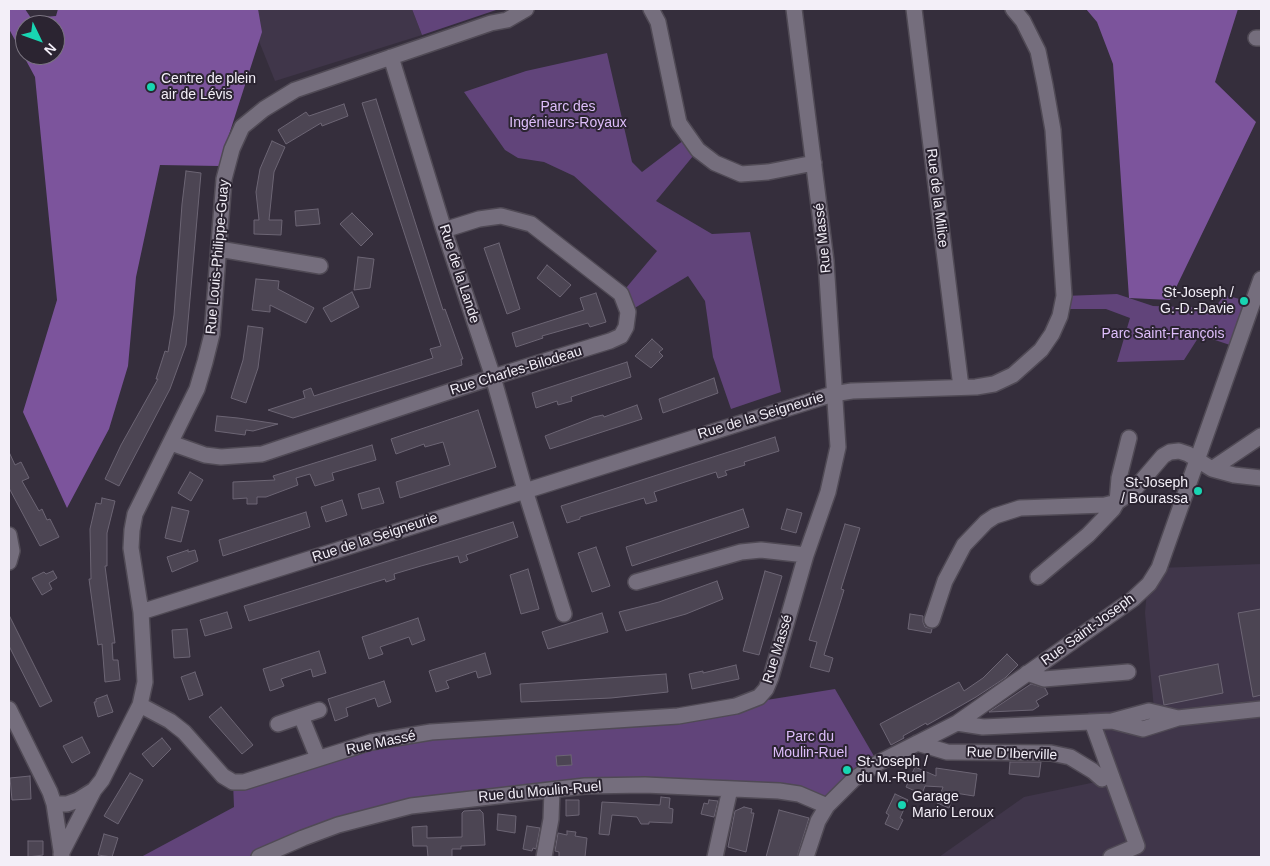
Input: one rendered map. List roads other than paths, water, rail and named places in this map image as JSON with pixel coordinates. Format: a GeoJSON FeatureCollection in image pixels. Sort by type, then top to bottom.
{"type":"FeatureCollection","features":[{"type":"Feature","properties":{"kind":"street","name":"Rue Louis-Philippe-Guay"},"geometry":{"type":"LineString","coordinates":[[61,856],[140,705],[145,682],[140,612],[131,548],[132,530],[135,514],[197,389],[205,362],[212,334],[224,179],[232,148],[242,127],[295,90],[491,23],[507,20],[526,9]]}},
{"type":"Feature","properties":{"kind":"street"},"geometry":{"type":"LineString","coordinates":[[651,9],[658,22],[679,123],[698,150],[716,163],[741,174],[768,172],[814,163]]}},
{"type":"Feature","properties":{"kind":"street","name":"Rue Massé"},"geometry":{"type":"LineString","coordinates":[[140,705],[170,721],[184,732],[223,776],[233,782],[244,782],[371,742],[431,732],[678,716],[748,703],[762,693],[771,677],[806,555],[828,492],[838,447],[833,394],[826,261],[794,9]]}},
{"type":"Feature","properties":{"kind":"street","name":"Rue de la Milice"},"geometry":{"type":"LineString","coordinates":[[914,9],[961,387]]}},
{"type":"Feature","properties":{"kind":"street","name":"Rue de la Seigneurie"},"geometry":{"type":"LineString","coordinates":[[140,612],[833,394],[852,391],[994,384],[1028,364],[1052,334],[1060,316],[1064,296],[1053,130],[1046,85],[1038,51],[1013,9]]}},
{"type":"Feature","properties":{"kind":"street","name":"Rue de la Lande"},"geometry":{"type":"LineString","coordinates":[[391,57],[444,230],[493,377],[525,490],[564,614]]}},
{"type":"Feature","properties":{"kind":"street","name":"Rue Charles-Bilodeau"},"geometry":{"type":"LineString","coordinates":[[171,443],[205,455],[221,457],[262,454],[621,336],[628,319],[625,299],[552,239],[524,221],[501,216],[479,219],[444,230]]}},
{"type":"Feature","properties":{"kind":"street"},"geometry":{"type":"LineString","coordinates":[[220,249],[320,266]]}},
{"type":"Feature","properties":{"kind":"street","name":"Rue Saint-Joseph"},"geometry":{"type":"LineString","coordinates":[[806,857],[818,821],[827,806],[854,779],[878,763],[957,723],[1133,600],[1149,584],[1159,568],[1196,461],[1257,304],[1261,279]]}},
{"type":"Feature","properties":{"kind":"street"},"geometry":{"type":"LineString","coordinates":[[1212,469],[1261,436]]}},
{"type":"Feature","properties":{"kind":"street"},"geometry":{"type":"LineString","coordinates":[[1117,502],[1119,478],[1129,438]]}},
{"type":"Feature","properties":{"kind":"street"},"geometry":{"type":"LineString","coordinates":[[1038,577],[1088,535],[1108,516],[1117,502],[1133,491],[1163,456],[1170,452],[1179,451],[1188,454],[1196,461],[1212,469],[1234,476],[1261,478]]}},
{"type":"Feature","properties":{"kind":"street"},"geometry":{"type":"LineString","coordinates":[[932,620],[945,581],[956,560],[976,531],[990,518],[1020,508],[1091,506],[1117,502]]}},
{"type":"Feature","properties":{"kind":"street"},"geometry":{"type":"LineString","coordinates":[[9,535],[12,551],[9,562]]}},
{"type":"Feature","properties":{"kind":"street"},"geometry":{"type":"LineString","coordinates":[[636,582],[729,554],[761,550],[806,555]]}},
{"type":"Feature","properties":{"kind":"street"},"geometry":{"type":"LineString","coordinates":[[1027,673],[1044,679],[1128,672]]}},
{"type":"Feature","properties":{"kind":"street"},"geometry":{"type":"LineString","coordinates":[[9,709],[14,729],[54,804],[61,856]]}},
{"type":"Feature","properties":{"kind":"street"},"geometry":{"type":"LineString","coordinates":[[957,723],[983,727],[1092,722],[1112,721],[1149,712],[1178,718],[1261,709]]}},
{"type":"Feature","properties":{"kind":"street"},"geometry":{"type":"LineString","coordinates":[[278,724],[319,710]]}},
{"type":"Feature","properties":{"kind":"street"},"geometry":{"type":"LineString","coordinates":[[301,716],[318,758]]}},
{"type":"Feature","properties":{"kind":"street"},"geometry":{"type":"LineString","coordinates":[[1092,722],[1137,846],[1111,857]]}},
{"type":"Feature","properties":{"kind":"street","name":"Rue D'Iberville"},"geometry":{"type":"LineString","coordinates":[[917,743],[947,752],[1050,753],[1070,757],[1102,779]]}},
{"type":"Feature","properties":{"kind":"street","name":"Rue du Moulin-Ruel"},"geometry":{"type":"LineString","coordinates":[[259,857],[303,838],[338,826],[410,806],[585,786],[645,785],[799,794],[827,806]]}},
{"type":"Feature","properties":{"kind":"street"},"geometry":{"type":"LineString","coordinates":[[715,857],[730,789]]}},
{"type":"Feature","properties":{"kind":"street","name":"Rue Louis-Philippe-Guay"},"geometry":{"type":"LineString","coordinates":[[54,804],[67,804],[78,800],[94,790]]}},
{"type":"Feature","properties":{"kind":"street"},"geometry":{"type":"LineString","coordinates":[[544,857],[551,819],[552,790]]}},
{"type":"Feature","properties":{"kind":"place","name":"Centre de plein air de Lévis"},"geometry":{"type":"Point","coordinates":[151,87]}},
{"type":"Feature","properties":{"kind":"place","name":"St-Joseph / G.-D.-Davie"},"geometry":{"type":"Point","coordinates":[1244,301]}},
{"type":"Feature","properties":{"kind":"place","name":"St-Joseph / Bourassa"},"geometry":{"type":"Point","coordinates":[1198,491]}},
{"type":"Feature","properties":{"kind":"place","name":"St-Joseph / du M.-Ruel"},"geometry":{"type":"Point","coordinates":[847,770]}},
{"type":"Feature","properties":{"kind":"place","name":"Garage Mario Leroux"},"geometry":{"type":"Point","coordinates":[902,805]}},
{"type":"Feature","properties":{"kind":"park label","name":"Parc des Ingénieurs-Royaux"},"geometry":{"type":"Point","coordinates":[568,116]}},
{"type":"Feature","properties":{"kind":"park label","name":"Parc Saint-François"},"geometry":{"type":"Point","coordinates":[1163,334]}},
{"type":"Feature","properties":{"kind":"park label","name":"Parc du Moulin-Ruel"},"geometry":{"type":"Point","coordinates":[810,746]}}]}
